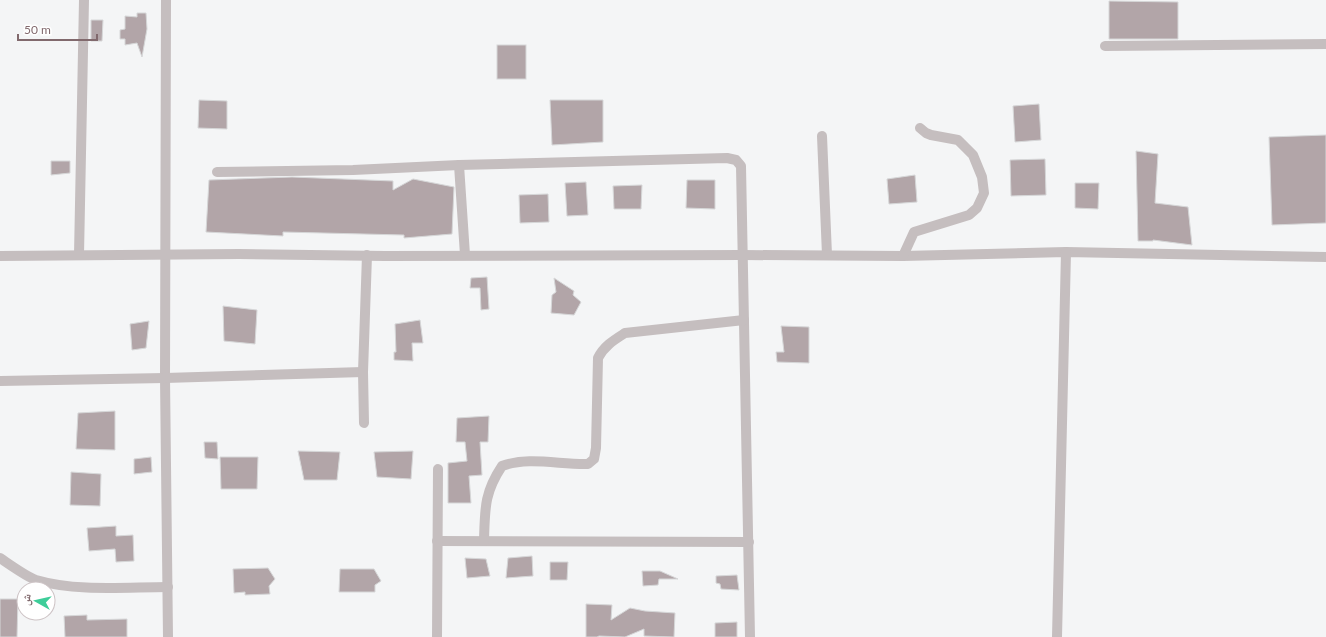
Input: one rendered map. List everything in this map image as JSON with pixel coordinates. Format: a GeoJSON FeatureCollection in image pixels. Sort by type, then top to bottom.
{"type":"FeatureCollection","features":[{"type":"Feature","properties":{"kind":"street"},"geometry":{"type":"LineString","coordinates":[[79,255],[84,0]]}},
{"type":"Feature","properties":{"kind":"street"},"geometry":{"type":"LineString","coordinates":[[166,0],[165,378],[168,637]]}},
{"type":"Feature","properties":{"kind":"street"},"geometry":{"type":"LineString","coordinates":[[1105,46],[1326,44]]}},
{"type":"Feature","properties":{"kind":"street"},"geometry":{"type":"LineString","coordinates":[[903,256],[914,232],[969,215],[977,208],[984,194],[982,176],[973,155],[958,140],[932,135],[926,133],[920,128]]}},
{"type":"Feature","properties":{"kind":"street"},"geometry":{"type":"LineString","coordinates":[[822,136],[827,255]]}},
{"type":"Feature","properties":{"kind":"street"},"geometry":{"type":"LineString","coordinates":[[217,172],[353,170],[459,165],[727,158],[736,160],[741,166],[750,637]]}},
{"type":"Feature","properties":{"kind":"street"},"geometry":{"type":"LineString","coordinates":[[459,165],[465,255]]}},
{"type":"Feature","properties":{"kind":"street"},"geometry":{"type":"LineString","coordinates":[[0,256],[166,254],[743,254],[903,256],[1066,252],[1326,257]]}},
{"type":"Feature","properties":{"kind":"street"},"geometry":{"type":"LineString","coordinates":[[1057,637],[1066,252]]}},
{"type":"Feature","properties":{"kind":"street"},"geometry":{"type":"LineString","coordinates":[[364,423],[363,372],[366,255]]}},
{"type":"Feature","properties":{"kind":"street"},"geometry":{"type":"LineString","coordinates":[[484,541],[485,506],[489,490],[502,466],[511,462],[588,464],[594,459],[596,448],[598,358],[602,350],[613,340],[625,333],[744,320]]}},
{"type":"Feature","properties":{"kind":"street"},"geometry":{"type":"LineString","coordinates":[[0,381],[363,372]]}},
{"type":"Feature","properties":{"kind":"street"},"geometry":{"type":"LineString","coordinates":[[437,637],[438,470]]}},
{"type":"Feature","properties":{"kind":"street"},"geometry":{"type":"LineString","coordinates":[[438,540],[749,542]]}},
{"type":"Feature","properties":{"kind":"street"},"geometry":{"type":"LineString","coordinates":[[0,558],[35,580],[52,584],[81,587],[168,587]]}},
{"type":"Feature","properties":{"kind":"building"},"geometry":{"type":"Polygon","coordinates":[[[1109,1],[1178,2],[1178,39],[1109,39],[1109,1]]]}},
{"type":"Feature","properties":{"kind":"building"},"geometry":{"type":"Polygon","coordinates":[[[137,13],[146,13],[147,29],[142,57],[137,43],[125,45],[125,39],[120,39],[120,30],[125,29],[125,16],[137,17],[137,13]]]}},
{"type":"Feature","properties":{"kind":"building"},"geometry":{"type":"Polygon","coordinates":[[[91,20],[103,20],[102,41],[91,41],[91,20]]]}},
{"type":"Feature","properties":{"kind":"building"},"geometry":{"type":"Polygon","coordinates":[[[497,45],[526,45],[526,79],[497,79],[497,45]]]}},
{"type":"Feature","properties":{"kind":"building"},"geometry":{"type":"Polygon","coordinates":[[[199,100],[227,101],[227,129],[198,128],[199,100]]]}},
{"type":"Feature","properties":{"kind":"building"},"geometry":{"type":"Polygon","coordinates":[[[550,100],[603,100],[603,142],[552,145],[550,100]]]}},
{"type":"Feature","properties":{"kind":"building"},"geometry":{"type":"Polygon","coordinates":[[[1039,104],[1041,140],[1015,142],[1013,106],[1039,104]]]}},
{"type":"Feature","properties":{"kind":"building"},"geometry":{"type":"Polygon","coordinates":[[[1326,135],[1326,223],[1272,225],[1269,137],[1326,135]]]}},
{"type":"Feature","properties":{"kind":"building"},"geometry":{"type":"Polygon","coordinates":[[[1136,151],[1158,154],[1155,203],[1188,207],[1192,245],[1153,240],[1138,241],[1136,151]]]}},
{"type":"Feature","properties":{"kind":"building"},"geometry":{"type":"Polygon","coordinates":[[[1045,159],[1046,195],[1011,196],[1010,160],[1045,159]]]}},
{"type":"Feature","properties":{"kind":"building"},"geometry":{"type":"Polygon","coordinates":[[[51,161],[70,161],[70,173],[51,175],[51,161]]]}},
{"type":"Feature","properties":{"kind":"building"},"geometry":{"type":"Polygon","coordinates":[[[915,175],[917,202],[889,204],[887,179],[915,175]]]}},
{"type":"Feature","properties":{"kind":"building"},"geometry":{"type":"Polygon","coordinates":[[[292,177],[393,181],[393,190],[413,179],[454,187],[452,234],[404,238],[404,235],[283,232],[283,236],[206,232],[209,180],[292,177]]]}},
{"type":"Feature","properties":{"kind":"building"},"geometry":{"type":"Polygon","coordinates":[[[687,180],[715,180],[715,209],[686,208],[687,180]]]}},
{"type":"Feature","properties":{"kind":"building"},"geometry":{"type":"Polygon","coordinates":[[[586,182],[588,215],[567,216],[565,183],[586,182]]]}},
{"type":"Feature","properties":{"kind":"building"},"geometry":{"type":"Polygon","coordinates":[[[1075,183],[1099,183],[1098,209],[1075,208],[1075,183]]]}},
{"type":"Feature","properties":{"kind":"building"},"geometry":{"type":"Polygon","coordinates":[[[642,185],[641,209],[614,209],[613,186],[642,185]]]}},
{"type":"Feature","properties":{"kind":"building"},"geometry":{"type":"Polygon","coordinates":[[[548,194],[549,222],[520,223],[519,195],[548,194]]]}},
{"type":"Feature","properties":{"kind":"building"},"geometry":{"type":"Polygon","coordinates":[[[487,277],[489,309],[481,310],[480,288],[470,288],[471,278],[487,277]]]}},
{"type":"Feature","properties":{"kind":"building"},"geometry":{"type":"Polygon","coordinates":[[[554,278],[574,291],[573,295],[581,302],[574,315],[551,313],[552,295],[556,292],[554,278]]]}},
{"type":"Feature","properties":{"kind":"building"},"geometry":{"type":"Polygon","coordinates":[[[223,306],[257,310],[255,344],[224,341],[223,306]]]}},
{"type":"Feature","properties":{"kind":"building"},"geometry":{"type":"Polygon","coordinates":[[[420,320],[423,343],[412,343],[413,361],[394,360],[394,352],[396,352],[395,324],[420,320]]]}},
{"type":"Feature","properties":{"kind":"building"},"geometry":{"type":"Polygon","coordinates":[[[149,321],[146,348],[132,350],[130,324],[149,321]]]}},
{"type":"Feature","properties":{"kind":"building"},"geometry":{"type":"Polygon","coordinates":[[[781,326],[809,327],[809,363],[777,362],[776,352],[784,352],[781,326]]]}},
{"type":"Feature","properties":{"kind":"building"},"geometry":{"type":"Polygon","coordinates":[[[115,411],[115,450],[76,449],[78,413],[115,411]]]}},
{"type":"Feature","properties":{"kind":"building"},"geometry":{"type":"Polygon","coordinates":[[[489,416],[488,442],[480,442],[482,475],[469,476],[471,503],[448,503],[448,463],[467,461],[465,442],[456,442],[457,418],[489,416]]]}},
{"type":"Feature","properties":{"kind":"building"},"geometry":{"type":"Polygon","coordinates":[[[204,442],[217,442],[218,459],[205,458],[204,442]]]}},
{"type":"Feature","properties":{"kind":"building"},"geometry":{"type":"Polygon","coordinates":[[[298,451],[340,452],[337,480],[304,480],[298,451]]]}},
{"type":"Feature","properties":{"kind":"building"},"geometry":{"type":"Polygon","coordinates":[[[413,451],[411,479],[377,477],[374,452],[413,451]]]}},
{"type":"Feature","properties":{"kind":"building"},"geometry":{"type":"Polygon","coordinates":[[[151,457],[152,472],[134,474],[134,459],[151,457]]]}},
{"type":"Feature","properties":{"kind":"building"},"geometry":{"type":"Polygon","coordinates":[[[220,457],[258,457],[257,489],[221,489],[220,457]]]}},
{"type":"Feature","properties":{"kind":"building"},"geometry":{"type":"Polygon","coordinates":[[[71,472],[101,474],[100,506],[70,505],[71,472]]]}},
{"type":"Feature","properties":{"kind":"building"},"geometry":{"type":"Polygon","coordinates":[[[116,526],[116,536],[133,535],[134,561],[116,562],[115,549],[89,551],[87,528],[116,526]]]}},
{"type":"Feature","properties":{"kind":"building"},"geometry":{"type":"Polygon","coordinates":[[[532,556],[533,576],[506,578],[508,558],[532,556]]]}},
{"type":"Feature","properties":{"kind":"building"},"geometry":{"type":"Polygon","coordinates":[[[465,558],[486,559],[490,576],[467,578],[465,558]]]}},
{"type":"Feature","properties":{"kind":"building"},"geometry":{"type":"Polygon","coordinates":[[[550,562],[568,562],[567,580],[550,580],[550,562]]]}},
{"type":"Feature","properties":{"kind":"building"},"geometry":{"type":"Polygon","coordinates":[[[268,568],[275,579],[269,586],[270,594],[245,595],[245,592],[234,593],[233,569],[268,568]]]}},
{"type":"Feature","properties":{"kind":"building"},"geometry":{"type":"Polygon","coordinates":[[[340,569],[374,569],[381,581],[375,585],[375,592],[339,592],[340,569]]]}},
{"type":"Feature","properties":{"kind":"building"},"geometry":{"type":"Polygon","coordinates":[[[642,571],[660,571],[678,579],[659,579],[658,585],[643,586],[642,571]]]}},
{"type":"Feature","properties":{"kind":"building"},"geometry":{"type":"Polygon","coordinates":[[[737,575],[739,590],[721,589],[720,584],[716,583],[716,576],[737,575]]]}},
{"type":"Feature","properties":{"kind":"building"},"geometry":{"type":"Polygon","coordinates":[[[0,599],[16,599],[17,637],[0,637],[0,599]]]}},
{"type":"Feature","properties":{"kind":"building"},"geometry":{"type":"Polygon","coordinates":[[[586,604],[612,605],[611,620],[630,608],[645,611],[675,613],[674,637],[644,636],[644,629],[625,637],[586,637],[586,604]]]}},
{"type":"Feature","properties":{"kind":"building"},"geometry":{"type":"Polygon","coordinates":[[[87,615],[87,620],[127,619],[127,637],[65,637],[64,616],[87,615]]]}},
{"type":"Feature","properties":{"kind":"building"},"geometry":{"type":"Polygon","coordinates":[[[737,622],[737,637],[715,637],[715,623],[737,622]]]}}]}
